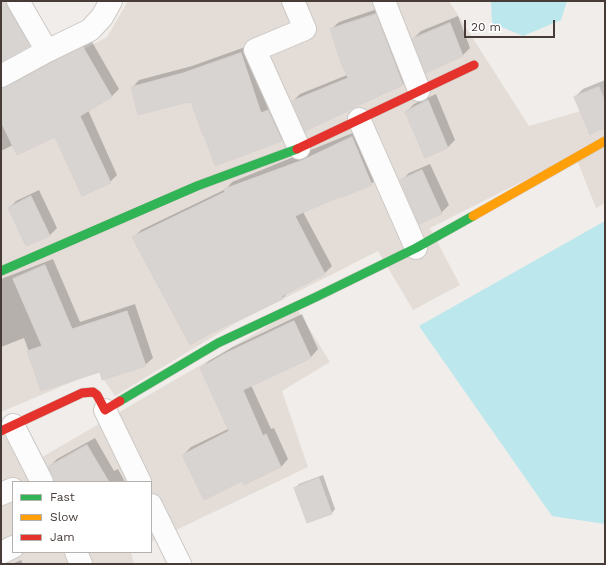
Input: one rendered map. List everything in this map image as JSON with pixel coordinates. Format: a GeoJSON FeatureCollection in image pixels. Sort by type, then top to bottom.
{"type":"FeatureCollection","features":[{"type":"Feature","properties":{"kind":"street"},"geometry":{"type":"LineString","coordinates":[[18,1],[47,51]]}},
{"type":"Feature","properties":{"kind":"street"},"geometry":{"type":"LineString","coordinates":[[1,76],[90,30],[102,17],[112,1]]}},
{"type":"Feature","properties":{"kind":"street"},"geometry":{"type":"LineString","coordinates":[[293,1],[305,29],[255,50],[299,148]]}},
{"type":"Feature","properties":{"kind":"street"},"geometry":{"type":"LineString","coordinates":[[384,1],[419,90]]}},
{"type":"Feature","properties":{"kind":"street"},"geometry":{"type":"LineString","coordinates":[[1,272],[197,186],[299,148],[474,65]]}},
{"type":"Feature","properties":{"kind":"street"},"geometry":{"type":"LineString","coordinates":[[359,119],[416,248]]}},
{"type":"Feature","properties":{"kind":"street"},"geometry":{"type":"LineString","coordinates":[[105,410],[218,344],[416,248],[567,164],[605,141]]}},
{"type":"Feature","properties":{"kind":"street"},"geometry":{"type":"LineString","coordinates":[[36,480],[7,428],[82,393],[93,392],[97,395],[105,410],[140,481]]}},
{"type":"Feature","properties":{"kind":"street"},"geometry":{"type":"LineString","coordinates":[[1,494],[12,489]]}},
{"type":"Feature","properties":{"kind":"street"},"geometry":{"type":"LineString","coordinates":[[152,507],[180,564]]}},
{"type":"Feature","properties":{"kind":"street"},"geometry":{"type":"LineString","coordinates":[[1,553],[12,548]]}},
{"type":"Feature","properties":{"kind":"street"},"geometry":{"type":"LineString","coordinates":[[76,553],[81,564]]}},
{"type":"Feature","properties":{"kind":"shaded area"},"geometry":{"type":"Polygon","coordinates":[[[128,1],[449,1],[529,126],[605,104],[605,203],[596,208],[575,155],[430,228],[460,285],[413,310],[378,251],[234,324],[115,396],[98,371],[1,412],[1,92],[107,37],[128,1]]]}},
{"type":"Feature","properties":{"kind":"shaded area"},"geometry":{"type":"Polygon","coordinates":[[[297,309],[330,362],[282,391],[308,467],[152,542],[152,481],[12,481],[12,553],[131,553],[134,564],[1,564],[1,436],[16,429],[42,457],[297,309]]]}},
{"type":"Feature","properties":{"kind":"water"},"geometry":{"type":"Polygon","coordinates":[[[491,1],[567,1],[561,20],[523,36],[492,23],[491,1]]]}},
{"type":"Feature","properties":{"kind":"water"},"geometry":{"type":"Polygon","coordinates":[[[605,221],[605,524],[552,516],[419,326],[605,221]]]}},
{"type":"Feature","properties":{"kind":"building"},"geometry":{"type":"Polygon","coordinates":[[[1,1],[6,1],[7,7],[30,46],[1,62],[1,1]]]}},
{"type":"Feature","properties":{"kind":"building"},"geometry":{"type":"Polygon","coordinates":[[[376,14],[403,85],[305,131],[292,101],[348,78],[341,63],[330,29],[376,14]]]}},
{"type":"Feature","properties":{"kind":"building"},"geometry":{"type":"Polygon","coordinates":[[[450,23],[463,56],[426,73],[412,39],[450,23]]]}},
{"type":"Feature","properties":{"kind":"building"},"geometry":{"type":"Polygon","coordinates":[[[83,47],[112,97],[80,116],[111,183],[82,196],[55,137],[17,155],[1,122],[1,88],[7,87],[83,47]]]}},
{"type":"Feature","properties":{"kind":"building"},"geometry":{"type":"Polygon","coordinates":[[[241,53],[261,113],[268,110],[282,141],[215,166],[191,102],[138,115],[131,87],[183,73],[241,53]]]}},
{"type":"Feature","properties":{"kind":"building"},"geometry":{"type":"Polygon","coordinates":[[[599,87],[605,102],[605,129],[599,130],[590,135],[574,97],[599,87]]]}},
{"type":"Feature","properties":{"kind":"building"},"geometry":{"type":"Polygon","coordinates":[[[428,100],[448,148],[425,158],[405,112],[428,100]]]}},
{"type":"Feature","properties":{"kind":"building"},"geometry":{"type":"Polygon","coordinates":[[[352,137],[372,185],[295,216],[325,274],[282,296],[283,299],[213,332],[190,345],[132,237],[225,192],[224,189],[303,160],[352,137]]]}},
{"type":"Feature","properties":{"kind":"building"},"geometry":{"type":"Polygon","coordinates":[[[422,170],[442,214],[419,224],[400,180],[422,170]]]}},
{"type":"Feature","properties":{"kind":"building"},"geometry":{"type":"Polygon","coordinates":[[[31,196],[50,236],[26,246],[8,208],[31,196]]]}},
{"type":"Feature","properties":{"kind":"building"},"geometry":{"type":"Polygon","coordinates":[[[45,265],[72,329],[127,311],[146,366],[102,380],[100,372],[41,391],[27,351],[42,346],[13,279],[45,265]]]}},
{"type":"Feature","properties":{"kind":"building"},"geometry":{"type":"Polygon","coordinates":[[[294,321],[311,358],[243,390],[263,436],[266,434],[281,467],[244,485],[242,481],[204,500],[182,455],[229,431],[200,368],[224,354],[294,321]]]}},
{"type":"Feature","properties":{"kind":"building"},"geometry":{"type":"Polygon","coordinates":[[[87,445],[108,481],[54,481],[48,467],[87,445]]]}},
{"type":"Feature","properties":{"kind":"building"},"geometry":{"type":"Polygon","coordinates":[[[319,478],[332,514],[307,523],[294,488],[319,478]]]}},
{"type":"Feature","properties":{"kind":"traffic: fast"},"geometry":{"type":"LineString","coordinates":[[1,271],[197,186],[297,149]]}},
{"type":"Feature","properties":{"kind":"traffic: fast"},"geometry":{"type":"LineString","coordinates":[[120,401],[218,343],[416,248],[473,216]]}},
{"type":"Feature","properties":{"kind":"traffic: slow"},"geometry":{"type":"LineString","coordinates":[[473,216],[605,141]]}},
{"type":"Feature","properties":{"kind":"traffic: jam"},"geometry":{"type":"LineString","coordinates":[[297,149],[474,65]]}},
{"type":"Feature","properties":{"kind":"traffic: jam"},"geometry":{"type":"LineString","coordinates":[[1,431],[82,393],[93,392],[97,395],[105,410],[120,401]]}}]}
